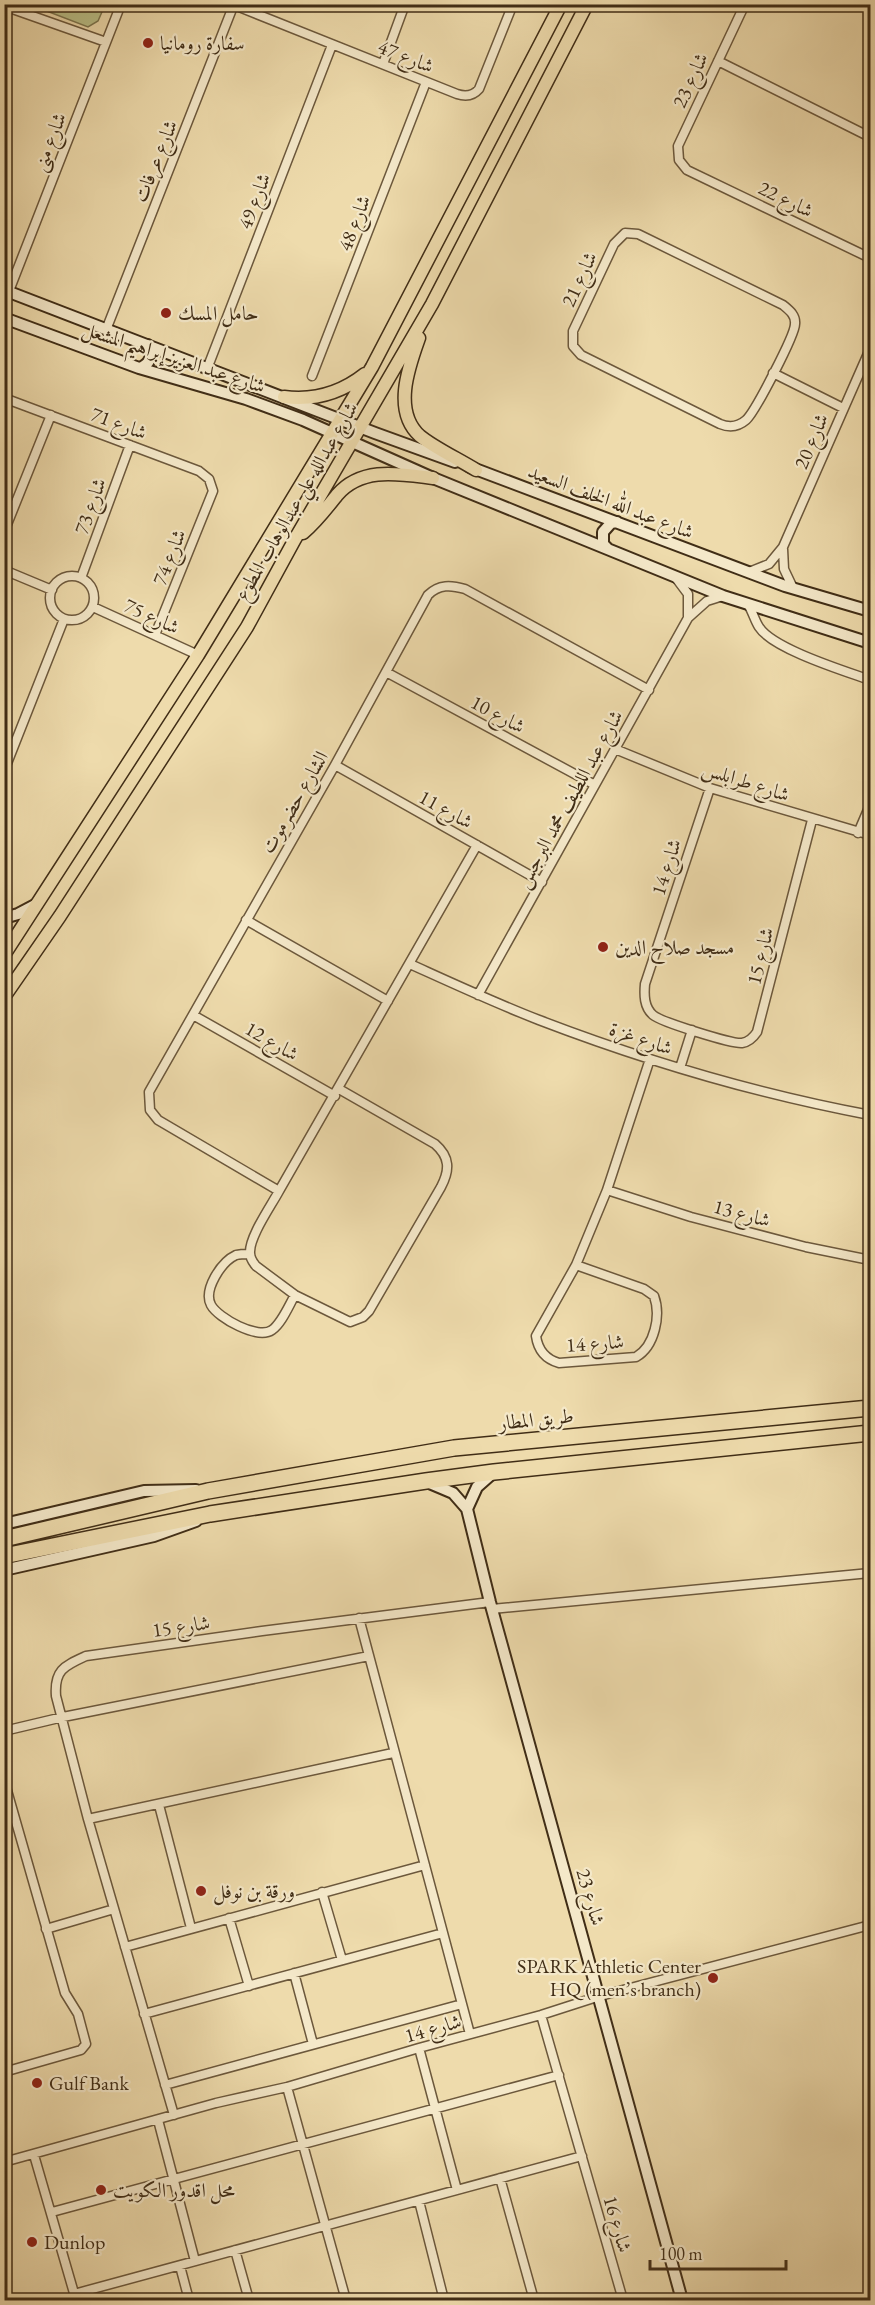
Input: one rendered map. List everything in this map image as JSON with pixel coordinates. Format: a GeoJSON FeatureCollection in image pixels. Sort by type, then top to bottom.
{"type":"FeatureCollection","features":[{"type":"Feature","properties":{"kind":"highway","name":"طريق المطار"},"geometry":{"type":"LineString","coordinates":[[11,1537],[208,1491],[454,1448],[870,1408]]}},
{"type":"Feature","properties":{"kind":"highway"},"geometry":{"type":"LineString","coordinates":[[762,1444],[789,1435],[870,1425]]}},
{"type":"Feature","properties":{"kind":"highway"},"geometry":{"type":"LineString","coordinates":[[4,1556],[210,1514],[494,1472],[870,1433]]}},
{"type":"Feature","properties":{"kind":"main road","name":"شارع عبدالله علي عبدالوهاب المطوع"},"geometry":{"type":"LineString","coordinates":[[4,955],[198,655],[372,367],[561,4]]}},
{"type":"Feature","properties":{"kind":"main road","name":"شارع عبدالله علي عبدالوهاب المطوع"},"geometry":{"type":"LineString","coordinates":[[4,997],[60,916],[247,627],[295,539],[432,304],[587,4]]}},
{"type":"Feature","properties":{"kind":"main road","name":"شارع عبد العزيز إبراهيم المشعل"},"geometry":{"type":"LineString","coordinates":[[7,290],[340,419]]}},
{"type":"Feature","properties":{"kind":"main road"},"geometry":{"type":"LineString","coordinates":[[432,304],[410,362],[404,394],[407,409],[411,423],[419,435],[476,470]]}},
{"type":"Feature","properties":{"kind":"main road","name":"شارع عبد العزيز إبراهيم المشعل"},"geometry":{"type":"LineString","coordinates":[[4,318],[139,368],[246,399],[332,433]]}},
{"type":"Feature","properties":{"kind":"main road"},"geometry":{"type":"LineString","coordinates":[[139,368],[148,363],[150,359],[148,345]]}},
{"type":"Feature","properties":{"kind":"main road"},"geometry":{"type":"LineString","coordinates":[[284,397],[302,399],[329,394],[348,386],[372,367]]}},
{"type":"Feature","properties":{"kind":"main road","name":"شارع عبد الله الخلف السعيد"},"geometry":{"type":"LineString","coordinates":[[340,419],[748,573],[870,611]]}},
{"type":"Feature","properties":{"kind":"main road"},"geometry":{"type":"LineString","coordinates":[[332,433],[433,478],[676,578],[749,606],[870,643]]}},
{"type":"Feature","properties":{"kind":"main road"},"geometry":{"type":"LineString","coordinates":[[295,539],[322,515],[345,488],[360,479],[390,473],[433,478]]}},
{"type":"Feature","properties":{"kind":"main road"},"geometry":{"type":"LineString","coordinates":[[607,548],[603,543],[603,532],[611,523],[617,522]]}},
{"type":"Feature","properties":{"kind":"main road"},"geometry":{"type":"LineString","coordinates":[[4,918],[18,914],[40,902]]}},
{"type":"Feature","properties":{"kind":"main road"},"geometry":{"type":"LineString","coordinates":[[426,1482],[453,1493],[467,1509],[477,1487],[494,1472]]}},
{"type":"Feature","properties":{"kind":"main road","name":"طريق المطار"},"geometry":{"type":"LineString","coordinates":[[4,1524],[144,1491],[172,1489],[208,1491]]}},
{"type":"Feature","properties":{"kind":"main road","name":"شارع 23"},"geometry":{"type":"LineString","coordinates":[[467,1509],[491,1605],[682,2301]]}},
{"type":"Feature","properties":{"kind":"main road"},"geometry":{"type":"LineString","coordinates":[[4,1570],[154,1536],[183,1527],[210,1514]]}},
{"type":"Feature","properties":{"kind":"street","name":"شارع منى"},"geometry":{"type":"LineString","coordinates":[[7,290],[121,4]]}},
{"type":"Feature","properties":{"kind":"street"},"geometry":{"type":"LineString","coordinates":[[382,64],[405,4]]}},
{"type":"Feature","properties":{"kind":"street","name":"شارع 47"},"geometry":{"type":"LineString","coordinates":[[234,5],[462,96],[475,94],[484,78],[513,4]]}},
{"type":"Feature","properties":{"kind":"street","name":"شارع 23"},"geometry":{"type":"LineString","coordinates":[[687,170],[679,160],[678,146],[745,4]]}},
{"type":"Feature","properties":{"kind":"street","name":"شارع عرفات"},"geometry":{"type":"LineString","coordinates":[[106,330],[234,5]]}},
{"type":"Feature","properties":{"kind":"street"},"geometry":{"type":"LineString","coordinates":[[4,6],[106,42]]}},
{"type":"Feature","properties":{"kind":"street","name":"شارع 49"},"geometry":{"type":"LineString","coordinates":[[207,369],[332,45]]}},
{"type":"Feature","properties":{"kind":"street"},"geometry":{"type":"LineString","coordinates":[[718,61],[870,137]]}},
{"type":"Feature","properties":{"kind":"street","name":"شارع 48"},"geometry":{"type":"LineString","coordinates":[[312,376],[426,82]]}},
{"type":"Feature","properties":{"kind":"street","name":"شارع 22"},"geometry":{"type":"LineString","coordinates":[[687,170],[870,258]]}},
{"type":"Feature","properties":{"kind":"street","name":"شارع 21"},"geometry":{"type":"LineString","coordinates":[[625,233],[638,234],[783,305],[790,311],[794,315],[795,326],[773,374],[754,412],[741,424],[727,427],[576,351],[572,342],[573,331],[619,237],[625,233]]}},
{"type":"Feature","properties":{"kind":"street","name":"شارع 20"},"geometry":{"type":"LineString","coordinates":[[748,573],[769,564],[783,547],[870,349]]}},
{"type":"Feature","properties":{"kind":"street"},"geometry":{"type":"LineString","coordinates":[[773,374],[843,408]]}},
{"type":"Feature","properties":{"kind":"street","name":"شارع 71"},"geometry":{"type":"LineString","coordinates":[[4,398],[199,471],[208,479],[213,491]]}},
{"type":"Feature","properties":{"kind":"street"},"geometry":{"type":"LineString","coordinates":[[4,532],[51,415]]}},
{"type":"Feature","properties":{"kind":"street","name":"شارع 73"},"geometry":{"type":"LineString","coordinates":[[81,578],[130,445]]}},
{"type":"Feature","properties":{"kind":"street","name":"شارع 74"},"geometry":{"type":"LineString","coordinates":[[155,635],[213,491]]}},
{"type":"Feature","properties":{"kind":"street"},"geometry":{"type":"LineString","coordinates":[[783,547],[784,569],[793,588]]}},
{"type":"Feature","properties":{"kind":"street"},"geometry":{"type":"LineString","coordinates":[[4,570],[52,590]]}},
{"type":"Feature","properties":{"kind":"street"},"geometry":{"type":"LineString","coordinates":[[72,576],[81,578],[93,590],[93,607],[81,619],[64,619],[52,607],[50,599],[52,590],[56,583],[64,578],[72,576]]}},
{"type":"Feature","properties":{"kind":"street"},"geometry":{"type":"LineString","coordinates":[[676,578],[687,594],[688,618]]}},
{"type":"Feature","properties":{"kind":"street","name":"الشارع حضرموت"},"geometry":{"type":"LineString","coordinates":[[279,1191],[158,1120],[150,1110],[150,1092],[335,765],[428,595],[438,588],[451,586],[465,589],[649,690]]}},
{"type":"Feature","properties":{"kind":"street","name":"شارع عبد اللطيف محمد البرجس"},"geometry":{"type":"LineString","coordinates":[[478,995],[688,618],[707,601],[723,596]]}},
{"type":"Feature","properties":{"kind":"street"},"geometry":{"type":"LineString","coordinates":[[749,606],[760,628],[773,641],[836,669],[870,680]]}},
{"type":"Feature","properties":{"kind":"street","name":"شارع 75"},"geometry":{"type":"LineString","coordinates":[[93,607],[198,655]]}},
{"type":"Feature","properties":{"kind":"street"},"geometry":{"type":"LineString","coordinates":[[4,771],[64,619]]}},
{"type":"Feature","properties":{"kind":"street","name":"شارع 10"},"geometry":{"type":"LineString","coordinates":[[386,672],[595,785]]}},
{"type":"Feature","properties":{"kind":"street","name":"شارع طرابلس"},"geometry":{"type":"LineString","coordinates":[[615,748],[710,788],[812,820],[870,835]]}},
{"type":"Feature","properties":{"kind":"street","name":"شارع 11"},"geometry":{"type":"LineString","coordinates":[[335,765],[542,882]]}},
{"type":"Feature","properties":{"kind":"street","name":"شارع 14"},"geometry":{"type":"LineString","coordinates":[[692,1030],[653,1016],[648,1010],[644,994],[645,984],[710,788]]}},
{"type":"Feature","properties":{"kind":"street"},"geometry":{"type":"LineString","coordinates":[[858,832],[870,805]]}},
{"type":"Feature","properties":{"kind":"street","name":"شارع 15"},"geometry":{"type":"LineString","coordinates":[[692,1030],[739,1043],[749,1041],[757,1032],[812,820]]}},
{"type":"Feature","properties":{"kind":"street"},"geometry":{"type":"LineString","coordinates":[[337,1093],[435,1144],[444,1152],[448,1170],[441,1187],[363,1317],[356,1321],[346,1321],[295,1295],[256,1266],[250,1254],[255,1236],[279,1191],[477,845]]}},
{"type":"Feature","properties":{"kind":"street"},"geometry":{"type":"LineString","coordinates":[[246,920],[388,1001]]}},
{"type":"Feature","properties":{"kind":"street","name":"شارع غزة"},"geometry":{"type":"LineString","coordinates":[[410,964],[539,1020],[650,1059],[743,1086],[870,1115]]}},
{"type":"Feature","properties":{"kind":"street","name":"شارع 12"},"geometry":{"type":"LineString","coordinates":[[193,1015],[337,1093]]}},
{"type":"Feature","properties":{"kind":"street"},"geometry":{"type":"LineString","coordinates":[[680,1068],[692,1030]]}},
{"type":"Feature","properties":{"kind":"street","name":"شارع 14"},"geometry":{"type":"LineString","coordinates":[[576,1265],[644,1289],[654,1296],[658,1306],[657,1318],[651,1341],[642,1353],[636,1357],[559,1363],[551,1361],[542,1353],[536,1336],[576,1265],[607,1190],[650,1059]]}},
{"type":"Feature","properties":{"kind":"street","name":"شارع 13"},"geometry":{"type":"LineString","coordinates":[[607,1190],[691,1217],[794,1244],[870,1260]]}},
{"type":"Feature","properties":{"kind":"street"},"geometry":{"type":"LineString","coordinates":[[250,1254],[237,1255],[229,1260],[213,1281],[208,1295],[214,1310],[227,1320],[244,1328],[263,1333],[274,1329],[295,1295]]}},
{"type":"Feature","properties":{"kind":"street"},"geometry":{"type":"LineString","coordinates":[[491,1605],[870,1573]]}},
{"type":"Feature","properties":{"kind":"street","name":"شارع 15"},"geometry":{"type":"LineString","coordinates":[[174,2115],[87,1819],[56,1696],[56,1679],[66,1665],[86,1656],[359,1618],[491,1605]]}},
{"type":"Feature","properties":{"kind":"street"},"geometry":{"type":"LineString","coordinates":[[359,1618],[393,1753],[470,2034]]}},
{"type":"Feature","properties":{"kind":"street"},"geometry":{"type":"LineString","coordinates":[[4,1731],[63,1717],[369,1656]]}},
{"type":"Feature","properties":{"kind":"street"},"geometry":{"type":"LineString","coordinates":[[87,1819],[393,1753]]}},
{"type":"Feature","properties":{"kind":"street"},"geometry":{"type":"LineString","coordinates":[[4,1780],[65,1993],[78,2013],[86,2044],[81,2050],[4,2072]]}},
{"type":"Feature","properties":{"kind":"street"},"geometry":{"type":"LineString","coordinates":[[159,1805],[191,1928]]}},
{"type":"Feature","properties":{"kind":"street"},"geometry":{"type":"LineString","coordinates":[[125,1947],[424,1865]]}},
{"type":"Feature","properties":{"kind":"street"},"geometry":{"type":"LineString","coordinates":[[322,1892],[342,1960]]}},
{"type":"Feature","properties":{"kind":"street"},"geometry":{"type":"LineString","coordinates":[[46,1929],[114,1909]]}},
{"type":"Feature","properties":{"kind":"street"},"geometry":{"type":"LineString","coordinates":[[229,1918],[249,1986]]}},
{"type":"Feature","properties":{"kind":"street","name":"شارع 14"},"geometry":{"type":"LineString","coordinates":[[4,2162],[216,2103],[287,2087],[542,2015],[600,1996],[870,1925]]}},
{"type":"Feature","properties":{"kind":"street"},"geometry":{"type":"LineString","coordinates":[[144,2014],[443,1933]]}},
{"type":"Feature","properties":{"kind":"street"},"geometry":{"type":"LineString","coordinates":[[294,1973],[313,2044]]}},
{"type":"Feature","properties":{"kind":"street"},"geometry":{"type":"LineString","coordinates":[[165,2085],[462,2004]]}},
{"type":"Feature","properties":{"kind":"street","name":"شارع 16"},"geometry":{"type":"LineString","coordinates":[[542,2015],[622,2301]]}},
{"type":"Feature","properties":{"kind":"street"},"geometry":{"type":"LineString","coordinates":[[419,2048],[457,2190]]}},
{"type":"Feature","properties":{"kind":"street"},"geometry":{"type":"LineString","coordinates":[[52,2212],[559,2075]]}},
{"type":"Feature","properties":{"kind":"street"},"geometry":{"type":"LineString","coordinates":[[287,2087],[346,2301]]}},
{"type":"Feature","properties":{"kind":"street"},"geometry":{"type":"LineString","coordinates":[[158,2120],[195,2261]]}},
{"type":"Feature","properties":{"kind":"street"},"geometry":{"type":"LineString","coordinates":[[34,2155],[75,2297],[195,2261],[582,2156]]}},
{"type":"Feature","properties":{"kind":"street"},"geometry":{"type":"LineString","coordinates":[[500,2178],[534,2301]]}},
{"type":"Feature","properties":{"kind":"street"},"geometry":{"type":"LineString","coordinates":[[419,2201],[444,2301]]}},
{"type":"Feature","properties":{"kind":"street"},"geometry":{"type":"LineString","coordinates":[[235,2250],[249,2301]]}},
{"type":"Feature","properties":{"kind":"street"},"geometry":{"type":"LineString","coordinates":[[180,2266],[189,2301]]}},
{"type":"Feature","properties":{"kind":"green space"},"geometry":{"type":"Polygon","coordinates":[[[31,5],[105,5],[98,21],[88,27],[31,5]]]}},
{"type":"Feature","properties":{"kind":"place","name":"سفارة رومانيا"},"geometry":{"type":"Point","coordinates":[148,43]}},
{"type":"Feature","properties":{"kind":"place","name":"حامل المسك"},"geometry":{"type":"Point","coordinates":[166,313]}},
{"type":"Feature","properties":{"kind":"place","name":"مسجد صلاح الدين"},"geometry":{"type":"Point","coordinates":[603,947]}},
{"type":"Feature","properties":{"kind":"place","name":"ورقة بن نوفل"},"geometry":{"type":"Point","coordinates":[201,1891]}},
{"type":"Feature","properties":{"kind":"place","name":"SPARK Athletic Center HQ (men’s branch)"},"geometry":{"type":"Point","coordinates":[713,1978]}},
{"type":"Feature","properties":{"kind":"place","name":"Gulf Bank"},"geometry":{"type":"Point","coordinates":[37,2083]}},
{"type":"Feature","properties":{"kind":"place","name":"محل اقدور الكويت"},"geometry":{"type":"Point","coordinates":[101,2190]}},
{"type":"Feature","properties":{"kind":"place","name":"Dunlop"},"geometry":{"type":"Point","coordinates":[32,2242]}}]}
